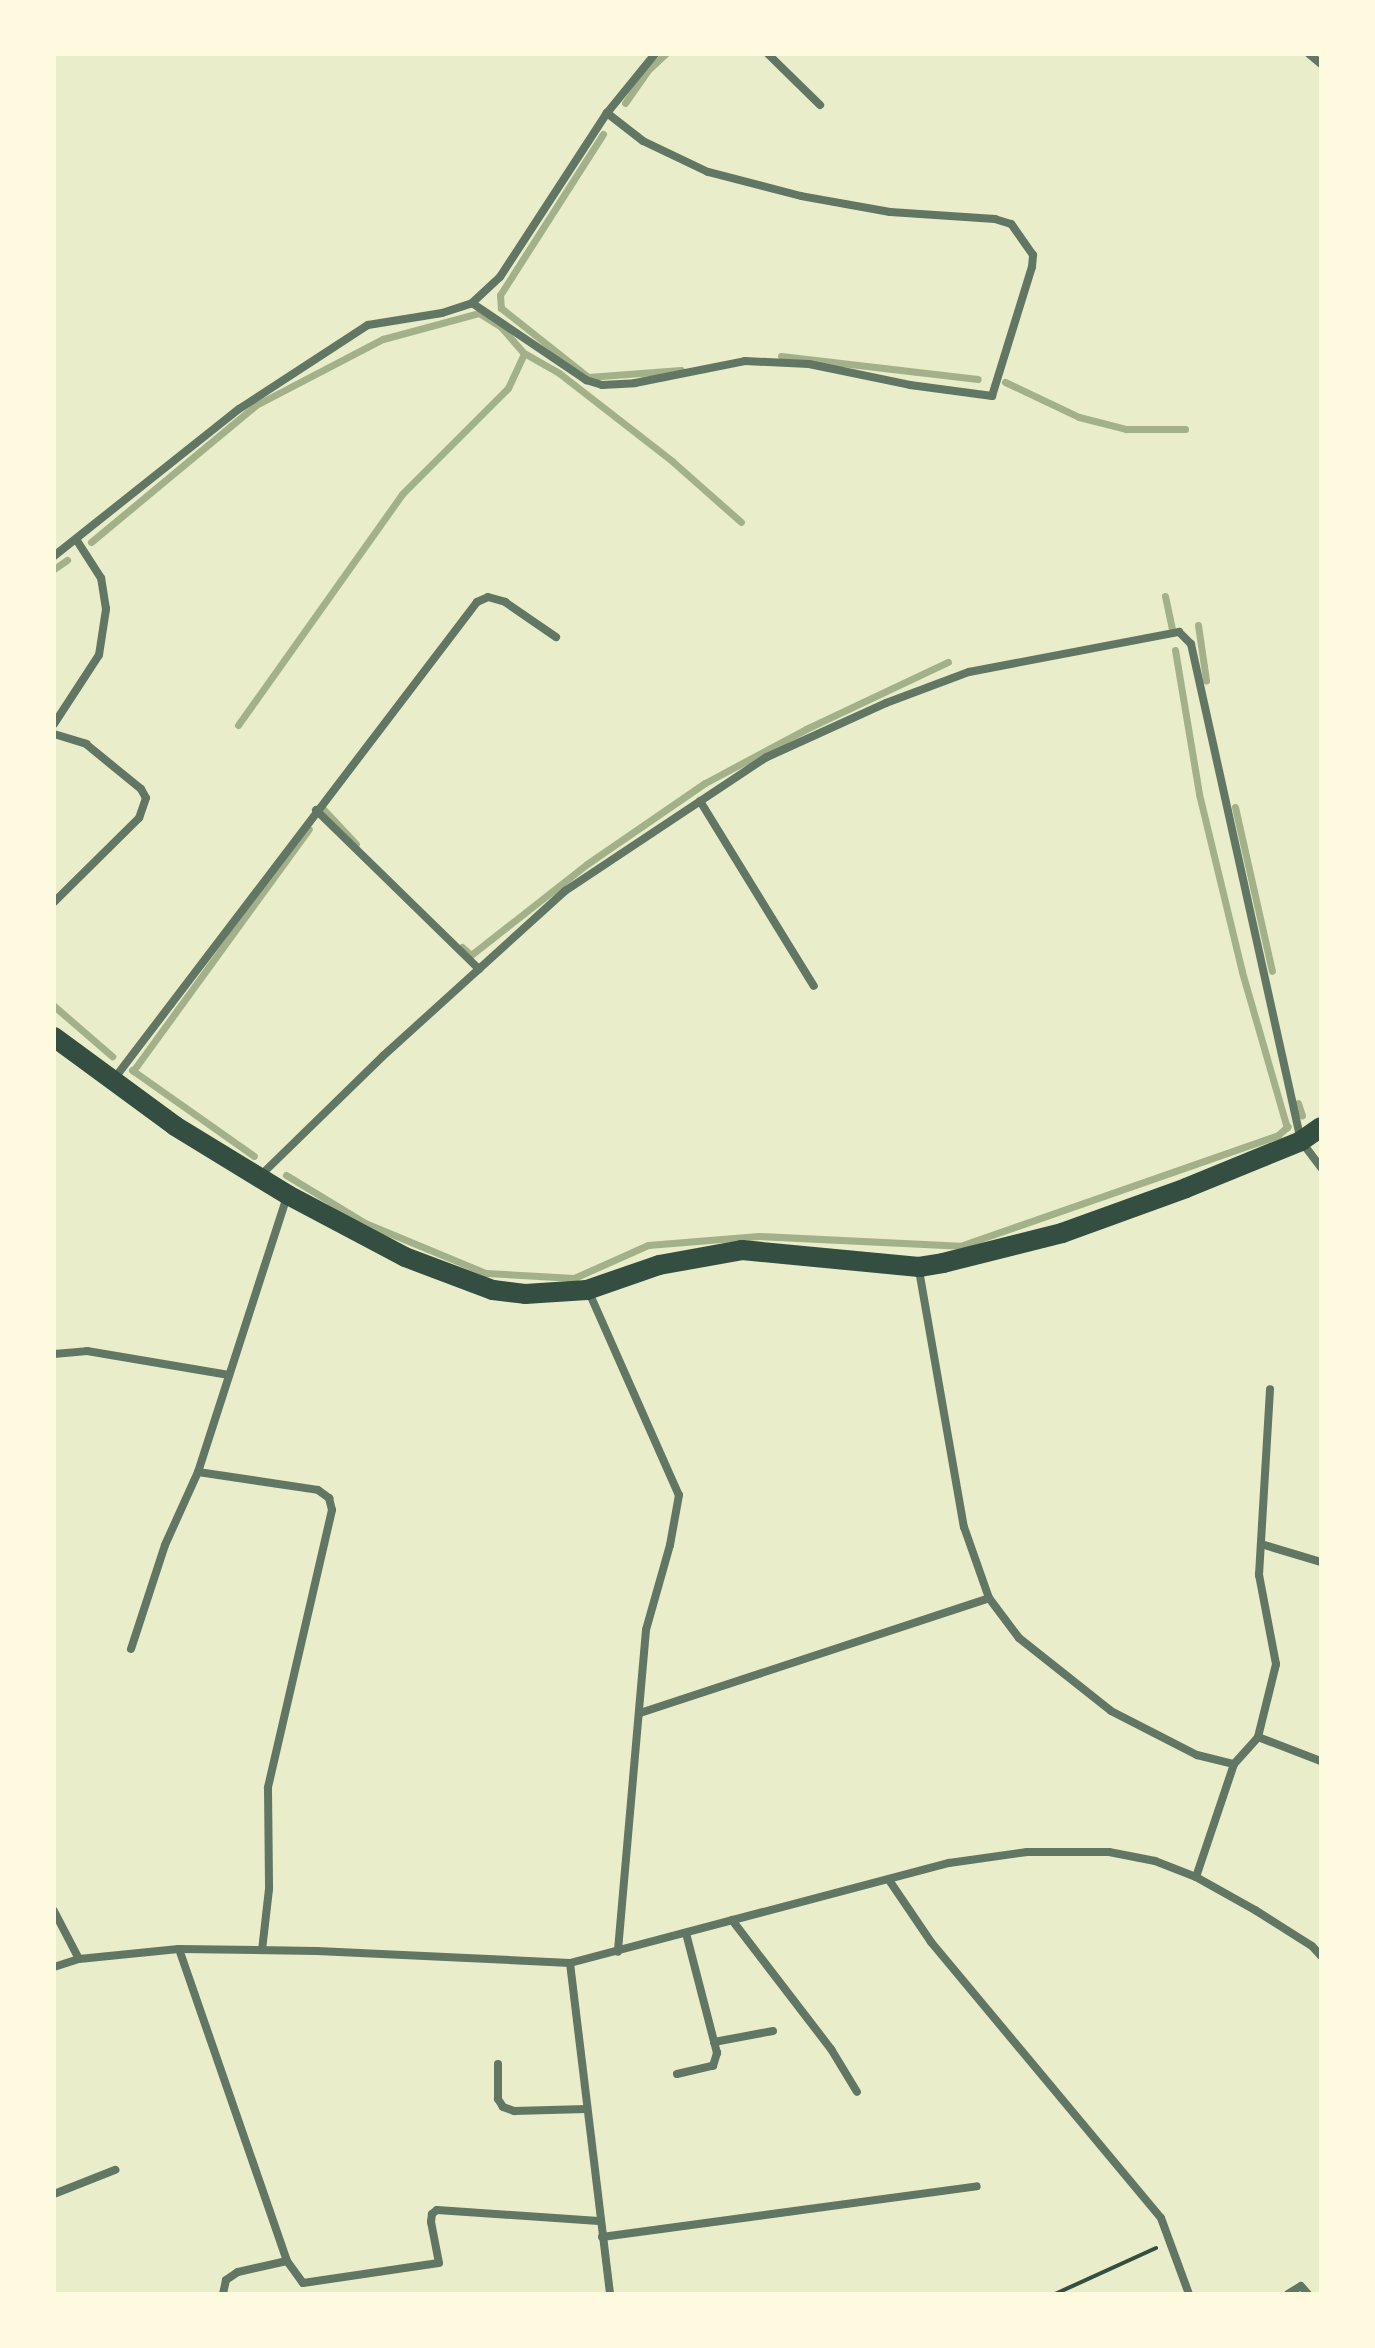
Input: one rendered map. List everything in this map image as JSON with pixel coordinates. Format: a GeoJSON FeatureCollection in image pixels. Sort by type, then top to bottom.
{"type":"FeatureCollection","features":[{"type":"Feature","properties":{"kind":"main road"},"geometry":{"type":"LineString","coordinates":[[57,1045],[113,1079],[175,1126],[260,1175],[288,1195],[405,1257],[493,1290],[550,1294],[587,1290],[659,1265],[742,1250],[919,1267],[1062,1233],[1301,1141],[1321,1127]]}},
{"type":"Feature","properties":{"kind":"street"},"geometry":{"type":"LineString","coordinates":[[54,556],[239,409],[368,325],[442,313],[472,303],[500,277],[607,113],[655,54]]}},
{"type":"Feature","properties":{"kind":"street"},"geometry":{"type":"LineString","coordinates":[[768,54],[820,105]]}},
{"type":"Feature","properties":{"kind":"street"},"geometry":{"type":"LineString","coordinates":[[1309,54],[1321,64]]}},
{"type":"Feature","properties":{"kind":"street"},"geometry":{"type":"LineString","coordinates":[[472,303],[586,380],[602,385],[635,383],[745,361],[809,364],[910,385],[992,396],[1032,267],[1033,255],[1011,224],[995,219],[890,212],[801,196],[708,172],[643,141],[607,113]]}},
{"type":"Feature","properties":{"kind":"street"},"geometry":{"type":"LineString","coordinates":[[54,724],[99,655],[106,609],[101,578],[76,539]]}},
{"type":"Feature","properties":{"kind":"street"},"geometry":{"type":"LineString","coordinates":[[113,1079],[477,602],[488,597],[505,602],[556,637]]}},
{"type":"Feature","properties":{"kind":"street"},"geometry":{"type":"LineString","coordinates":[[260,1175],[565,891],[767,757],[886,703],[969,672],[1179,632],[1187,635],[1191,644],[1301,1141],[1321,1168]]}},
{"type":"Feature","properties":{"kind":"street"},"geometry":{"type":"LineString","coordinates":[[54,734],[86,744],[141,789],[146,798],[139,818],[54,902]]}},
{"type":"Feature","properties":{"kind":"street"},"geometry":{"type":"LineString","coordinates":[[700,801],[814,986]]}},
{"type":"Feature","properties":{"kind":"street"},"geometry":{"type":"LineString","coordinates":[[316,810],[479,969]]}},
{"type":"Feature","properties":{"kind":"street"},"geometry":{"type":"LineString","coordinates":[[131,1649],[165,1545],[198,1472],[288,1195]]}},
{"type":"Feature","properties":{"kind":"street"},"geometry":{"type":"LineString","coordinates":[[919,1267],[964,1527],[989,1598],[1019,1638],[1111,1711],[1197,1755],[1234,1764]]}},
{"type":"Feature","properties":{"kind":"street"},"geometry":{"type":"LineString","coordinates":[[587,1290],[679,1495],[670,1545],[646,1630],[618,1952]]}},
{"type":"Feature","properties":{"kind":"street"},"geometry":{"type":"LineString","coordinates":[[54,1354],[87,1351],[229,1375]]}},
{"type":"Feature","properties":{"kind":"street"},"geometry":{"type":"LineString","coordinates":[[1196,1877],[1234,1764],[1258,1737],[1276,1664],[1259,1575],[1270,1389]]}},
{"type":"Feature","properties":{"kind":"street"},"geometry":{"type":"LineString","coordinates":[[198,1472],[318,1490],[329,1498],[332,1510],[268,1788],[269,1889],[262,1950]]}},
{"type":"Feature","properties":{"kind":"street"},"geometry":{"type":"LineString","coordinates":[[1261,1544],[1321,1562]]}},
{"type":"Feature","properties":{"kind":"street"},"geometry":{"type":"LineString","coordinates":[[640,1713],[989,1598]]}},
{"type":"Feature","properties":{"kind":"street"},"geometry":{"type":"LineString","coordinates":[[1258,1737],[1321,1761]]}},
{"type":"Feature","properties":{"kind":"street"},"geometry":{"type":"LineString","coordinates":[[54,1967],[79,1959],[179,1949],[570,1963],[949,1863],[1027,1852],[1109,1852],[1155,1861],[1196,1877],[1255,1910],[1312,1946],[1321,1956]]}},
{"type":"Feature","properties":{"kind":"street"},"geometry":{"type":"LineString","coordinates":[[889,1880],[931,1942],[1161,2218],[1189,2294]]}},
{"type":"Feature","properties":{"kind":"street"},"geometry":{"type":"LineString","coordinates":[[54,1911],[79,1959]]}},
{"type":"Feature","properties":{"kind":"street"},"geometry":{"type":"LineString","coordinates":[[732,1920],[831,2049],[857,2092]]}},
{"type":"Feature","properties":{"kind":"street"},"geometry":{"type":"LineString","coordinates":[[677,2074],[713,2066],[717,2053],[686,1933]]}},
{"type":"Feature","properties":{"kind":"street"},"geometry":{"type":"LineString","coordinates":[[179,1949],[287,2261],[303,2283],[439,2263],[431,2222],[432,2214],[437,2210],[599,2221]]}},
{"type":"Feature","properties":{"kind":"street"},"geometry":{"type":"LineString","coordinates":[[570,1963],[610,2294]]}},
{"type":"Feature","properties":{"kind":"street"},"geometry":{"type":"LineString","coordinates":[[714,2042],[773,2031]]}},
{"type":"Feature","properties":{"kind":"street"},"geometry":{"type":"LineString","coordinates":[[498,2064],[498,2099],[503,2107],[514,2111],[586,2109]]}},
{"type":"Feature","properties":{"kind":"street"},"geometry":{"type":"LineString","coordinates":[[54,2194],[115,2170]]}},
{"type":"Feature","properties":{"kind":"street"},"geometry":{"type":"LineString","coordinates":[[602,2237],[977,2186]]}},
{"type":"Feature","properties":{"kind":"street"},"geometry":{"type":"LineString","coordinates":[[223,2294],[226,2280],[238,2272],[287,2261]]}},
{"type":"Feature","properties":{"kind":"street"},"geometry":{"type":"LineString","coordinates":[[1288,2294],[1301,2286],[1308,2294]]}},
{"type":"Feature","properties":{"kind":"path"},"geometry":{"type":"LineString","coordinates":[[1055,2294],[1169,2242]]}},
{"type":"Feature","properties":{"kind":"waterway"},"geometry":{"type":"LineString","coordinates":[[625,103],[647,71],[665,54]]}},
{"type":"Feature","properties":{"kind":"waterway"},"geometry":{"type":"LineString","coordinates":[[1317,54],[1321,59]]}},
{"type":"Feature","properties":{"kind":"waterway"},"geometry":{"type":"LineString","coordinates":[[603,134],[500,295],[501,308],[588,377],[681,370]]}},
{"type":"Feature","properties":{"kind":"waterway"},"geometry":{"type":"LineString","coordinates":[[91,542],[256,405],[383,339],[479,313],[501,327],[524,353],[559,373],[672,461],[741,522]]}},
{"type":"Feature","properties":{"kind":"waterway"},"geometry":{"type":"LineString","coordinates":[[238,725],[402,494],[508,388],[524,353]]}},
{"type":"Feature","properties":{"kind":"waterway"},"geometry":{"type":"LineString","coordinates":[[781,356],[978,379]]}},
{"type":"Feature","properties":{"kind":"waterway"},"geometry":{"type":"LineString","coordinates":[[1005,382],[1079,417],[1126,429],[1185,429]]}},
{"type":"Feature","properties":{"kind":"waterway"},"geometry":{"type":"LineString","coordinates":[[54,569],[67,560]]}},
{"type":"Feature","properties":{"kind":"waterway"},"geometry":{"type":"LineString","coordinates":[[1165,596],[1172,630]]}},
{"type":"Feature","properties":{"kind":"waterway"},"geometry":{"type":"LineString","coordinates":[[1198,625],[1206,680]]}},
{"type":"Feature","properties":{"kind":"waterway"},"geometry":{"type":"LineString","coordinates":[[1175,650],[1199,794],[1242,972],[1287,1128]]}},
{"type":"Feature","properties":{"kind":"waterway"},"geometry":{"type":"LineString","coordinates":[[462,947],[471,955],[587,864],[705,783],[806,729],[948,662]]}},
{"type":"Feature","properties":{"kind":"waterway"},"geometry":{"type":"LineString","coordinates":[[1235,807],[1272,971]]}},
{"type":"Feature","properties":{"kind":"waterway"},"geometry":{"type":"LineString","coordinates":[[323,809],[356,844]]}},
{"type":"Feature","properties":{"kind":"waterway"},"geometry":{"type":"LineString","coordinates":[[133,1071],[309,829]]}},
{"type":"Feature","properties":{"kind":"waterway"},"geometry":{"type":"LineString","coordinates":[[54,1006],[112,1056]]}},
{"type":"Feature","properties":{"kind":"waterway"},"geometry":{"type":"LineString","coordinates":[[132,1070],[254,1156]]}},
{"type":"Feature","properties":{"kind":"waterway"},"geometry":{"type":"LineString","coordinates":[[1298,1103],[1302,1115]]}},
{"type":"Feature","properties":{"kind":"waterway"},"geometry":{"type":"LineString","coordinates":[[286,1175],[365,1223],[486,1273],[574,1278],[648,1245],[759,1236],[960,1246],[1278,1135],[1288,1126]]}}]}
